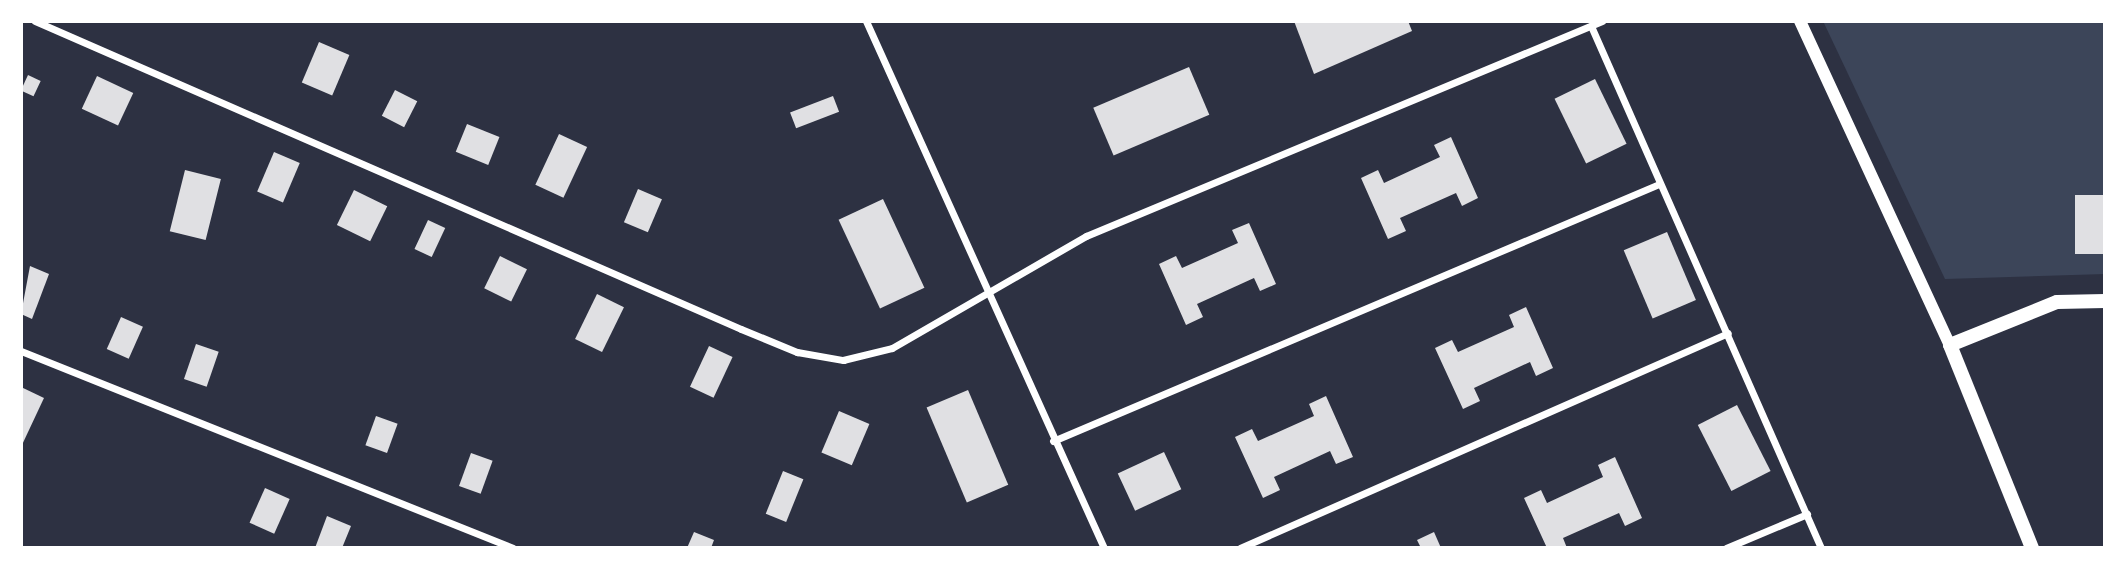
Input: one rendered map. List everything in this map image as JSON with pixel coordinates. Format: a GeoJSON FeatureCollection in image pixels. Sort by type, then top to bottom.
{"type":"FeatureCollection","features":[{"type":"Feature","properties":{"kind":"main road"},"geometry":{"type":"LineString","coordinates":[[2032,548],[1950,345],[2057,302],[2105,301]]}},
{"type":"Feature","properties":{"kind":"street"},"geometry":{"type":"LineString","coordinates":[[35,21],[797,352],[843,360],[892,348],[1086,236],[1602,21]]}},
{"type":"Feature","properties":{"kind":"street"},"geometry":{"type":"LineString","coordinates":[[866,21],[985,295],[1104,548]]}},
{"type":"Feature","properties":{"kind":"street"},"geometry":{"type":"LineString","coordinates":[[1800,21],[1950,345]]}},
{"type":"Feature","properties":{"kind":"street"},"geometry":{"type":"LineString","coordinates":[[1591,26],[1821,548]]}},
{"type":"Feature","properties":{"kind":"street"},"geometry":{"type":"LineString","coordinates":[[1053,441],[1659,184]]}},
{"type":"Feature","properties":{"kind":"street"},"geometry":{"type":"LineString","coordinates":[[1240,548],[1728,333]]}},
{"type":"Feature","properties":{"kind":"street"},"geometry":{"type":"LineString","coordinates":[[21,351],[513,548]]}},
{"type":"Feature","properties":{"kind":"street"},"geometry":{"type":"LineString","coordinates":[[1726,548],[1807,514]]}},
{"type":"Feature","properties":{"kind":"shaded area"},"geometry":{"type":"Polygon","coordinates":[[[1823,21],[2105,21],[2105,274],[1945,279],[1823,21]]]}},
{"type":"Feature","properties":{"kind":"building"},"geometry":{"type":"Polygon","coordinates":[[[1294,21],[1408,21],[1412,31],[1314,74],[1294,21]]]}},
{"type":"Feature","properties":{"kind":"building"},"geometry":{"type":"Polygon","coordinates":[[[319,42],[349,55],[332,95],[302,83],[319,42]]]}},
{"type":"Feature","properties":{"kind":"building"},"geometry":{"type":"Polygon","coordinates":[[[1189,67],[1209,115],[1114,156],[1093,108],[1189,67]]]}},
{"type":"Feature","properties":{"kind":"building"},"geometry":{"type":"Polygon","coordinates":[[[28,75],[41,81],[34,96],[21,90],[28,75]]]}},
{"type":"Feature","properties":{"kind":"building"},"geometry":{"type":"Polygon","coordinates":[[[97,76],[133,93],[118,126],[82,109],[97,76]]]}},
{"type":"Feature","properties":{"kind":"building"},"geometry":{"type":"Polygon","coordinates":[[[1595,79],[1627,144],[1586,163],[1555,99],[1595,79]]]}},
{"type":"Feature","properties":{"kind":"building"},"geometry":{"type":"Polygon","coordinates":[[[395,90],[417,101],[404,127],[382,116],[395,90]]]}},
{"type":"Feature","properties":{"kind":"building"},"geometry":{"type":"Polygon","coordinates":[[[833,96],[839,112],[796,128],[790,112],[833,96]]]}},
{"type":"Feature","properties":{"kind":"building"},"geometry":{"type":"Polygon","coordinates":[[[467,124],[499,137],[488,165],[456,152],[467,124]]]}},
{"type":"Feature","properties":{"kind":"building"},"geometry":{"type":"Polygon","coordinates":[[[559,134],[587,147],[563,198],[535,185],[559,134]]]}},
{"type":"Feature","properties":{"kind":"building"},"geometry":{"type":"Polygon","coordinates":[[[1451,137],[1478,198],[1462,206],[1456,193],[1400,218],[1406,231],[1388,239],[1361,178],[1378,170],[1384,183],[1440,157],[1434,145],[1451,137]]]}},
{"type":"Feature","properties":{"kind":"building"},"geometry":{"type":"Polygon","coordinates":[[[274,152],[300,163],[283,203],[257,192],[274,152]]]}},
{"type":"Feature","properties":{"kind":"building"},"geometry":{"type":"Polygon","coordinates":[[[185,170],[221,179],[206,240],[170,231],[185,170]]]}},
{"type":"Feature","properties":{"kind":"building"},"geometry":{"type":"Polygon","coordinates":[[[638,189],[662,199],[648,232],[624,222],[638,189]]]}},
{"type":"Feature","properties":{"kind":"building"},"geometry":{"type":"Polygon","coordinates":[[[354,190],[387,206],[370,241],[337,225],[354,190]]]}},
{"type":"Feature","properties":{"kind":"building"},"geometry":{"type":"Polygon","coordinates":[[[2075,195],[2105,195],[2105,254],[2075,254],[2075,195]]]}},
{"type":"Feature","properties":{"kind":"building"},"geometry":{"type":"Polygon","coordinates":[[[883,199],[924,288],[880,309],[839,220],[883,199]]]}},
{"type":"Feature","properties":{"kind":"building"},"geometry":{"type":"Polygon","coordinates":[[[428,220],[445,228],[432,257],[414,249],[428,220]]]}},
{"type":"Feature","properties":{"kind":"building"},"geometry":{"type":"Polygon","coordinates":[[[1249,223],[1276,284],[1260,291],[1254,278],[1197,304],[1203,317],[1186,325],[1159,264],[1176,256],[1182,268],[1238,243],[1232,230],[1249,223]]]}},
{"type":"Feature","properties":{"kind":"building"},"geometry":{"type":"Polygon","coordinates":[[[1667,232],[1696,300],[1653,318],[1624,250],[1667,232]]]}},
{"type":"Feature","properties":{"kind":"building"},"geometry":{"type":"Polygon","coordinates":[[[500,256],[527,269],[511,302],[484,288],[500,256]]]}},
{"type":"Feature","properties":{"kind":"building"},"geometry":{"type":"Polygon","coordinates":[[[30,266],[49,274],[32,319],[21,314],[30,266]]]}},
{"type":"Feature","properties":{"kind":"building"},"geometry":{"type":"Polygon","coordinates":[[[597,294],[624,307],[602,352],[575,339],[597,294]]]}},
{"type":"Feature","properties":{"kind":"building"},"geometry":{"type":"Polygon","coordinates":[[[1526,307],[1553,368],[1536,376],[1530,362],[1474,388],[1480,401],[1463,409],[1435,348],[1452,340],[1458,352],[1514,327],[1509,315],[1526,307]]]}},
{"type":"Feature","properties":{"kind":"building"},"geometry":{"type":"Polygon","coordinates":[[[121,317],[143,327],[129,359],[107,349],[121,317]]]}},
{"type":"Feature","properties":{"kind":"building"},"geometry":{"type":"Polygon","coordinates":[[[196,344],[219,352],[207,387],[184,379],[196,344]]]}},
{"type":"Feature","properties":{"kind":"building"},"geometry":{"type":"Polygon","coordinates":[[[709,346],[733,357],[714,398],[690,387],[709,346]]]}},
{"type":"Feature","properties":{"kind":"building"},"geometry":{"type":"Polygon","coordinates":[[[21,387],[44,398],[21,447],[21,387]]]}},
{"type":"Feature","properties":{"kind":"building"},"geometry":{"type":"Polygon","coordinates":[[[968,390],[1008,485],[967,502],[927,408],[968,390]]]}},
{"type":"Feature","properties":{"kind":"building"},"geometry":{"type":"Polygon","coordinates":[[[1326,396],[1353,457],[1336,464],[1330,451],[1274,477],[1280,490],[1263,498],[1235,437],[1252,429],[1258,441],[1314,416],[1309,404],[1326,396]]]}},
{"type":"Feature","properties":{"kind":"building"},"geometry":{"type":"Polygon","coordinates":[[[1737,405],[1771,471],[1731,491],[1698,425],[1737,405]]]}},
{"type":"Feature","properties":{"kind":"building"},"geometry":{"type":"Polygon","coordinates":[[[839,411],[869,424],[852,465],[821,452],[839,411]]]}},
{"type":"Feature","properties":{"kind":"building"},"geometry":{"type":"Polygon","coordinates":[[[376,416],[398,424],[387,453],[365,445],[376,416]]]}},
{"type":"Feature","properties":{"kind":"building"},"geometry":{"type":"Polygon","coordinates":[[[1164,452],[1181,489],[1135,511],[1118,474],[1164,452]]]}},
{"type":"Feature","properties":{"kind":"building"},"geometry":{"type":"Polygon","coordinates":[[[471,453],[493,461],[481,494],[459,486],[471,453]]]}},
{"type":"Feature","properties":{"kind":"building"},"geometry":{"type":"Polygon","coordinates":[[[1615,457],[1642,518],[1625,526],[1619,513],[1563,538],[1567,548],[1547,548],[1524,498],[1541,490],[1547,503],[1603,477],[1598,465],[1615,457]]]}},
{"type":"Feature","properties":{"kind":"building"},"geometry":{"type":"Polygon","coordinates":[[[783,471],[803,479],[786,522],[766,514],[783,471]]]}},
{"type":"Feature","properties":{"kind":"building"},"geometry":{"type":"Polygon","coordinates":[[[265,488],[290,499],[274,534],[250,523],[265,488]]]}},
{"type":"Feature","properties":{"kind":"building"},"geometry":{"type":"Polygon","coordinates":[[[327,516],[351,526],[342,548],[315,548],[327,516]]]}},
{"type":"Feature","properties":{"kind":"building"},"geometry":{"type":"Polygon","coordinates":[[[694,532],[714,540],[711,548],[687,548],[694,532]]]}},
{"type":"Feature","properties":{"kind":"building"},"geometry":{"type":"Polygon","coordinates":[[[1434,532],[1441,548],[1421,548],[1417,540],[1434,532]]]}}]}
